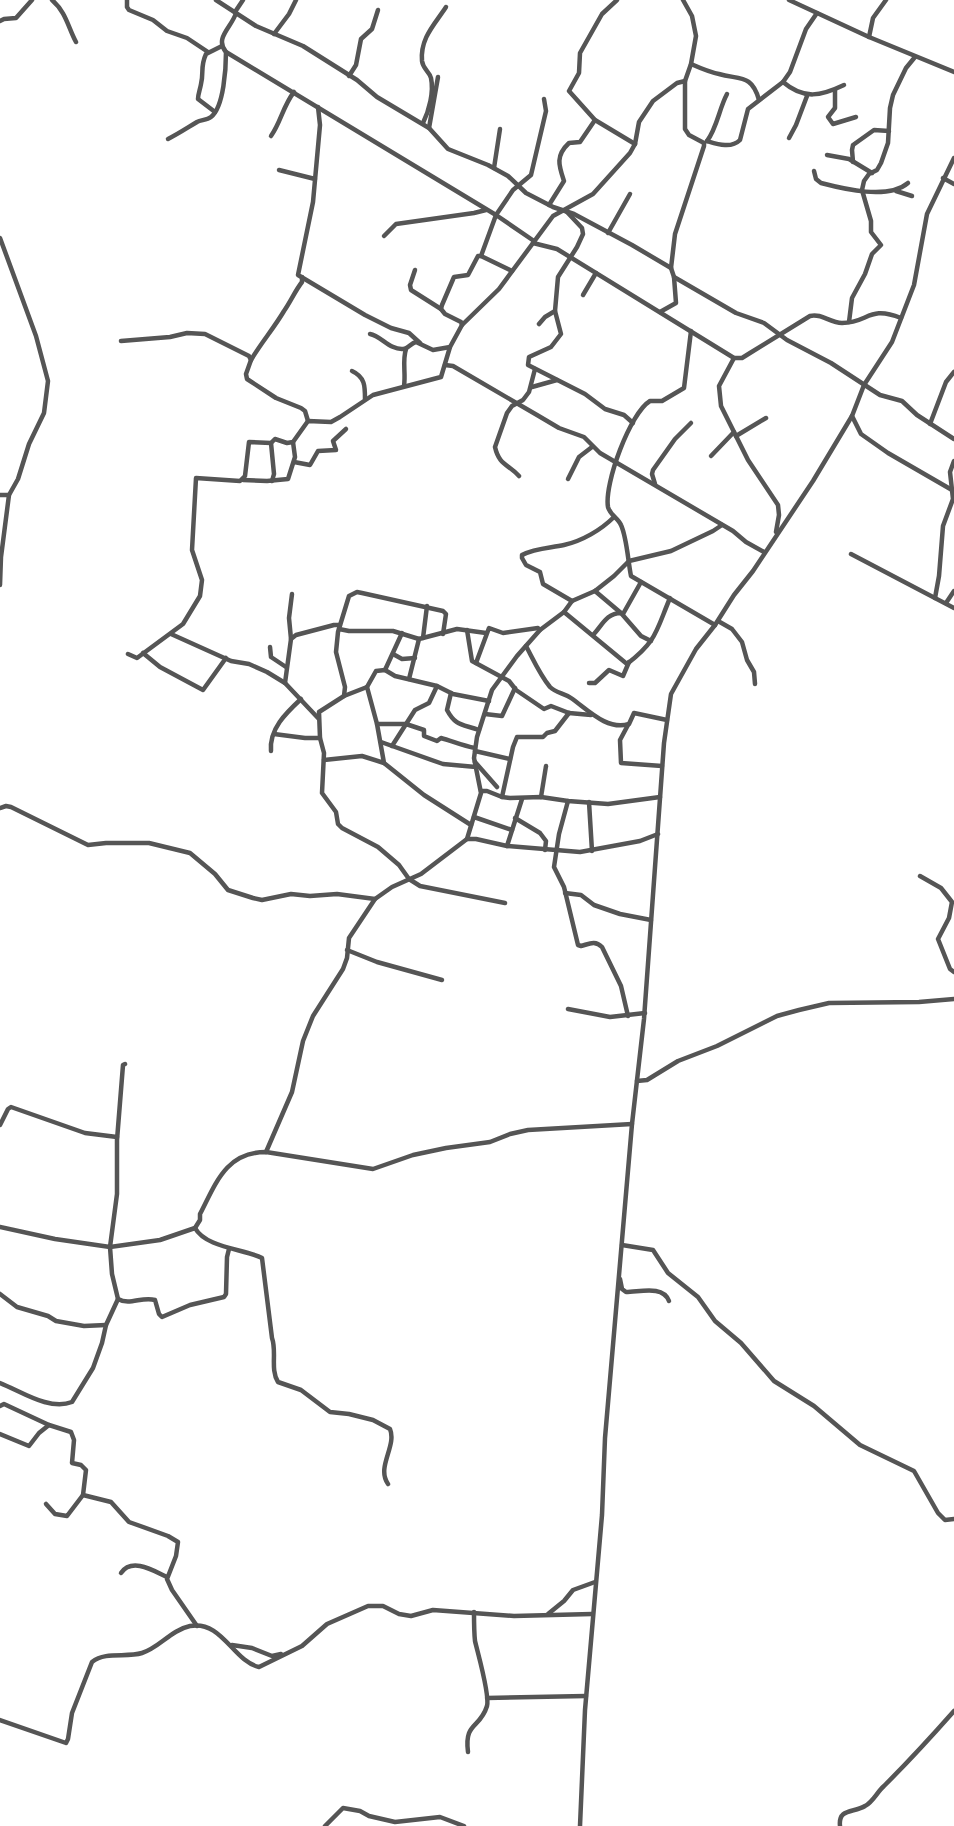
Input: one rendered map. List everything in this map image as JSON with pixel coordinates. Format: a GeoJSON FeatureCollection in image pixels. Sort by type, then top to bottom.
{"type":"FeatureCollection","features":[{"type":"Feature","properties":{"kind":"street"},"geometry":{"type":"LineString","coordinates":[[0,21],[16,18],[32,0]]}},
{"type":"Feature","properties":{"kind":"street"},"geometry":{"type":"LineString","coordinates":[[52,0],[60,2],[76,42]]}},
{"type":"Feature","properties":{"kind":"street"},"geometry":{"type":"LineString","coordinates":[[127,0],[129,10],[153,20],[167,31],[187,38],[208,52]]}},
{"type":"Feature","properties":{"kind":"street"},"geometry":{"type":"LineString","coordinates":[[216,0],[262,29],[303,46],[351,74],[382,100],[423,123],[448,149],[494,168],[508,176],[526,193],[632,244],[671,268]]}},
{"type":"Feature","properties":{"kind":"street"},"geometry":{"type":"LineString","coordinates":[[243,0],[234,20],[223,36],[222,46],[226,52],[496,215],[534,242],[557,249],[734,358],[742,358],[803,319],[815,315],[838,323],[849,322],[879,312],[887,312],[901,318]]}},
{"type":"Feature","properties":{"kind":"street"},"geometry":{"type":"LineString","coordinates":[[274,34],[290,14],[296,0]]}},
{"type":"Feature","properties":{"kind":"street"},"geometry":{"type":"LineString","coordinates":[[617,0],[602,15],[580,53],[579,73],[570,93],[595,120],[635,144]]}},
{"type":"Feature","properties":{"kind":"street"},"geometry":{"type":"LineString","coordinates":[[683,0],[692,16],[696,36],[692,64],[685,81],[685,129],[689,135],[706,142],[728,145],[736,144],[741,135],[747,112],[783,82],[794,64],[806,29],[817,13]]}},
{"type":"Feature","properties":{"kind":"street"},"geometry":{"type":"LineString","coordinates":[[789,0],[869,38],[954,72]]}},
{"type":"Feature","properties":{"kind":"street"},"geometry":{"type":"LineString","coordinates":[[869,38],[873,18],[886,0]]}},
{"type":"Feature","properties":{"kind":"street"},"geometry":{"type":"LineString","coordinates":[[423,123],[429,106],[431,78],[423,65],[424,42],[430,28],[446,7]]}},
{"type":"Feature","properties":{"kind":"street"},"geometry":{"type":"LineString","coordinates":[[351,74],[361,39],[372,29],[378,10]]}},
{"type":"Feature","properties":{"kind":"street"},"geometry":{"type":"LineString","coordinates":[[215,112],[198,99],[202,78],[201,68],[208,52],[222,46]]}},
{"type":"Feature","properties":{"kind":"street"},"geometry":{"type":"LineString","coordinates":[[168,139],[211,117],[215,112],[220,102],[226,70],[226,52]]}},
{"type":"Feature","properties":{"kind":"street"},"geometry":{"type":"LineString","coordinates":[[849,322],[852,298],[865,274],[872,254],[881,245],[871,232],[871,221],[863,192],[865,177],[877,170],[881,163],[888,143],[893,94],[906,68],[915,57]]}},
{"type":"Feature","properties":{"kind":"street"},"geometry":{"type":"LineString","coordinates":[[692,64],[721,75],[747,80],[754,87],[759,100]]}},
{"type":"Feature","properties":{"kind":"street"},"geometry":{"type":"LineString","coordinates":[[429,128],[438,77]]}},
{"type":"Feature","properties":{"kind":"street"},"geometry":{"type":"LineString","coordinates":[[128,654],[135,658],[159,639],[171,634],[183,624],[196,604],[202,580],[192,550],[196,478],[240,481],[288,479],[294,462],[294,442],[308,421],[324,422],[336,419],[365,399],[380,392],[440,378],[447,364],[450,347],[462,325],[489,300],[553,216],[593,194],[630,153],[635,144],[639,122],[653,101],[677,83],[685,81]]}},
{"type":"Feature","properties":{"kind":"street"},"geometry":{"type":"LineString","coordinates":[[783,82],[807,96],[835,90],[844,85]]}},
{"type":"Feature","properties":{"kind":"street"},"geometry":{"type":"LineString","coordinates":[[835,90],[835,108],[828,117],[830,121],[833,124],[856,117]]}},
{"type":"Feature","properties":{"kind":"street"},"geometry":{"type":"LineString","coordinates":[[271,136],[278,127],[287,100],[294,92]]}},
{"type":"Feature","properties":{"kind":"street"},"geometry":{"type":"LineString","coordinates":[[660,312],[676,303],[671,268],[678,223],[706,142],[713,131],[727,94]]}},
{"type":"Feature","properties":{"kind":"street"},"geometry":{"type":"LineString","coordinates":[[789,138],[795,129],[807,96]]}},
{"type":"Feature","properties":{"kind":"street"},"geometry":{"type":"LineString","coordinates":[[482,256],[496,215],[518,186],[531,175],[546,111],[544,99]]}},
{"type":"Feature","properties":{"kind":"street"},"geometry":{"type":"LineString","coordinates":[[318,107],[320,125],[312,211],[298,274],[365,315],[391,328],[409,333],[420,343],[433,350],[450,347]]}},
{"type":"Feature","properties":{"kind":"street"},"geometry":{"type":"LineString","coordinates":[[549,205],[564,181],[559,171],[560,155],[569,143],[580,142],[595,120]]}},
{"type":"Feature","properties":{"kind":"street"},"geometry":{"type":"LineString","coordinates":[[494,168],[500,129]]}},
{"type":"Feature","properties":{"kind":"street"},"geometry":{"type":"LineString","coordinates":[[853,162],[852,148],[854,145],[874,130],[888,131]]}},
{"type":"Feature","properties":{"kind":"street"},"geometry":{"type":"LineString","coordinates":[[827,155],[843,157],[872,173]]}},
{"type":"Feature","properties":{"kind":"street"},"geometry":{"type":"LineString","coordinates":[[580,1826],[586,1696],[619,1277],[632,1124],[645,1013],[662,766],[673,691],[696,649],[717,623],[813,481],[852,416],[864,385],[892,342],[919,269],[927,214],[954,158]]}},
{"type":"Feature","properties":{"kind":"street"},"geometry":{"type":"LineString","coordinates":[[279,170],[315,179]]}},
{"type":"Feature","properties":{"kind":"street"},"geometry":{"type":"LineString","coordinates":[[814,171],[816,179],[821,183],[863,192],[901,189],[908,183]]}},
{"type":"Feature","properties":{"kind":"street"},"geometry":{"type":"LineString","coordinates":[[943,178],[954,184]]}},
{"type":"Feature","properties":{"kind":"street"},"geometry":{"type":"LineString","coordinates":[[894,190],[912,196]]}},
{"type":"Feature","properties":{"kind":"street"},"geometry":{"type":"LineString","coordinates":[[608,233],[630,194]]}},
{"type":"Feature","properties":{"kind":"street"},"geometry":{"type":"LineString","coordinates":[[384,236],[396,224],[486,210]]}},
{"type":"Feature","properties":{"kind":"street"},"geometry":{"type":"LineString","coordinates":[[564,210],[583,230],[577,247],[558,277],[555,311],[561,334],[551,347],[529,357],[527,362],[535,369],[585,394],[606,409],[628,417],[633,423]]}},
{"type":"Feature","properties":{"kind":"street"},"geometry":{"type":"LineString","coordinates":[[0,238],[36,336],[48,381],[44,413],[29,444],[18,480],[9,495],[1,556],[0,585]]}},
{"type":"Feature","properties":{"kind":"street"},"geometry":{"type":"LineString","coordinates":[[441,309],[454,277],[468,275],[478,256],[512,271]]}},
{"type":"Feature","properties":{"kind":"street"},"geometry":{"type":"LineString","coordinates":[[415,270],[410,285],[411,290],[445,314],[461,322],[462,325]]}},
{"type":"Feature","properties":{"kind":"street"},"geometry":{"type":"LineString","coordinates":[[583,295],[596,273]]}},
{"type":"Feature","properties":{"kind":"street"},"geometry":{"type":"LineString","coordinates":[[302,277],[302,282],[293,292],[288,306],[260,344],[246,374],[247,379],[276,398],[305,411],[308,421]]}},
{"type":"Feature","properties":{"kind":"street"},"geometry":{"type":"LineString","coordinates":[[674,277],[736,313],[764,323],[880,395],[902,402],[911,411],[954,439]]}},
{"type":"Feature","properties":{"kind":"street"},"geometry":{"type":"LineString","coordinates":[[539,324],[555,311]]}},
{"type":"Feature","properties":{"kind":"street"},"geometry":{"type":"LineString","coordinates":[[691,332],[684,388],[662,401],[646,403],[633,423],[610,474],[609,510],[622,527],[631,576],[732,629],[742,642],[747,660],[754,672],[755,684]]}},
{"type":"Feature","properties":{"kind":"street"},"geometry":{"type":"LineString","coordinates":[[121,341],[170,337],[187,333],[205,334],[242,351],[251,360]]}},
{"type":"Feature","properties":{"kind":"street"},"geometry":{"type":"LineString","coordinates":[[370,334],[377,336],[383,342],[406,349]]}},
{"type":"Feature","properties":{"kind":"street"},"geometry":{"type":"LineString","coordinates":[[404,386],[406,374],[403,359],[406,349],[413,342],[420,343]]}},
{"type":"Feature","properties":{"kind":"street"},"geometry":{"type":"LineString","coordinates":[[734,358],[719,386],[722,406],[748,460],[778,505],[779,515],[775,535]]}},
{"type":"Feature","properties":{"kind":"street"},"geometry":{"type":"LineString","coordinates":[[447,364],[559,428],[584,438],[592,447],[764,552]]}},
{"type":"Feature","properties":{"kind":"street"},"geometry":{"type":"LineString","coordinates":[[522,407],[523,400],[532,387],[535,369]]}},
{"type":"Feature","properties":{"kind":"street"},"geometry":{"type":"LineString","coordinates":[[352,371],[363,380],[365,399]]}},
{"type":"Feature","properties":{"kind":"street"},"geometry":{"type":"LineString","coordinates":[[930,424],[946,382],[954,372]]}},
{"type":"Feature","properties":{"kind":"street"},"geometry":{"type":"LineString","coordinates":[[532,387],[557,380]]}},
{"type":"Feature","properties":{"kind":"street"},"geometry":{"type":"LineString","coordinates":[[519,476],[501,463],[495,447],[504,419],[516,403],[523,400]]}},
{"type":"Feature","properties":{"kind":"street"},"geometry":{"type":"LineString","coordinates":[[852,416],[861,434],[888,453],[953,491]]}},
{"type":"Feature","properties":{"kind":"street"},"geometry":{"type":"LineString","coordinates":[[711,456],[735,434],[766,418]]}},
{"type":"Feature","properties":{"kind":"street"},"geometry":{"type":"LineString","coordinates":[[657,486],[652,474],[653,470],[675,439],[691,423]]}},
{"type":"Feature","properties":{"kind":"street"},"geometry":{"type":"LineString","coordinates":[[294,462],[310,465],[318,451],[336,450],[333,441],[346,429]]}},
{"type":"Feature","properties":{"kind":"street"},"geometry":{"type":"LineString","coordinates":[[240,481],[244,476],[249,442],[271,443],[274,439],[294,442]]}},
{"type":"Feature","properties":{"kind":"street"},"geometry":{"type":"LineString","coordinates":[[271,443],[272,481]]}},
{"type":"Feature","properties":{"kind":"street"},"geometry":{"type":"LineString","coordinates":[[568,479],[579,457],[592,447]]}},
{"type":"Feature","properties":{"kind":"street"},"geometry":{"type":"LineString","coordinates":[[935,598],[943,526],[952,502],[950,472],[954,461]]}},
{"type":"Feature","properties":{"kind":"street"},"geometry":{"type":"LineString","coordinates":[[0,495],[9,495]]}},
{"type":"Feature","properties":{"kind":"street"},"geometry":{"type":"LineString","coordinates":[[572,601],[543,584],[540,572],[526,565],[522,555],[573,542],[598,531],[614,517]]}},
{"type":"Feature","properties":{"kind":"street"},"geometry":{"type":"LineString","coordinates":[[266,1152],[292,1092],[303,1041],[313,1016],[346,962],[349,938],[375,899],[392,887],[421,874],[467,839],[481,791],[475,765],[475,749],[492,690],[540,630],[564,612],[572,601],[595,591],[629,561],[671,551],[722,525]]}},
{"type":"Feature","properties":{"kind":"street"},"geometry":{"type":"LineString","coordinates":[[851,554],[954,608]]}},
{"type":"Feature","properties":{"kind":"street"},"geometry":{"type":"LineString","coordinates":[[622,614],[641,582]]}},
{"type":"Feature","properties":{"kind":"street"},"geometry":{"type":"LineString","coordinates":[[595,591],[622,614],[641,636],[651,641]]}},
{"type":"Feature","properties":{"kind":"street"},"geometry":{"type":"LineString","coordinates":[[946,603],[954,591]]}},
{"type":"Feature","properties":{"kind":"street"},"geometry":{"type":"LineString","coordinates":[[344,696],[345,687],[336,658],[339,627],[352,593],[363,593],[440,610],[446,614],[443,634]]}},
{"type":"Feature","properties":{"kind":"street"},"geometry":{"type":"LineString","coordinates":[[285,683],[291,639],[289,618],[292,594]]}},
{"type":"Feature","properties":{"kind":"street"},"geometry":{"type":"LineString","coordinates":[[564,612],[624,663],[645,651],[657,634],[670,598]]}},
{"type":"Feature","properties":{"kind":"street"},"geometry":{"type":"LineString","coordinates":[[409,679],[421,638],[427,606]]}},
{"type":"Feature","properties":{"kind":"street"},"geometry":{"type":"LineString","coordinates":[[593,635],[608,617],[616,613],[622,614]]}},
{"type":"Feature","properties":{"kind":"street"},"geometry":{"type":"LineString","coordinates":[[291,639],[296,635],[334,625],[349,631],[393,631],[421,638],[457,629],[486,633]]}},
{"type":"Feature","properties":{"kind":"street"},"geometry":{"type":"LineString","coordinates":[[476,663],[489,628],[503,633],[536,628],[540,630]]}},
{"type":"Feature","properties":{"kind":"street"},"geometry":{"type":"LineString","coordinates":[[467,630],[470,655],[476,663],[502,677],[542,708],[553,706],[569,713],[592,715],[616,724],[629,724]]}},
{"type":"Feature","properties":{"kind":"street"},"geometry":{"type":"LineString","coordinates":[[385,670],[402,633]]}},
{"type":"Feature","properties":{"kind":"street"},"geometry":{"type":"LineString","coordinates":[[171,634],[226,658],[254,666],[285,683],[318,718]]}},
{"type":"Feature","properties":{"kind":"street"},"geometry":{"type":"LineString","coordinates":[[526,646],[550,687],[557,693],[569,696],[592,715]]}},
{"type":"Feature","properties":{"kind":"street"},"geometry":{"type":"LineString","coordinates":[[270,647],[271,657],[286,667]]}},
{"type":"Feature","properties":{"kind":"street"},"geometry":{"type":"LineString","coordinates":[[143,653],[160,667],[203,690],[226,658]]}},
{"type":"Feature","properties":{"kind":"street"},"geometry":{"type":"LineString","coordinates":[[393,654],[402,659],[416,658]]}},
{"type":"Feature","properties":{"kind":"street"},"geometry":{"type":"LineString","coordinates":[[589,683],[595,683],[609,670],[623,676],[629,662]]}},
{"type":"Feature","properties":{"kind":"street"},"geometry":{"type":"LineString","coordinates":[[489,701],[451,693],[437,686],[395,676],[385,670],[376,671],[367,687],[344,696],[321,709],[318,718],[324,760],[322,793],[336,812],[338,824],[342,828],[378,847],[399,865],[409,879],[425,887],[505,903]]}},
{"type":"Feature","properties":{"kind":"street"},"geometry":{"type":"LineString","coordinates":[[392,746],[415,710],[429,703],[437,686]]}},
{"type":"Feature","properties":{"kind":"street"},"geometry":{"type":"LineString","coordinates":[[367,687],[384,763]]}},
{"type":"Feature","properties":{"kind":"street"},"geometry":{"type":"LineString","coordinates":[[485,714],[497,717],[503,715],[515,688]]}},
{"type":"Feature","properties":{"kind":"street"},"geometry":{"type":"LineString","coordinates":[[451,693],[447,710],[452,718],[458,725],[479,730]]}},
{"type":"Feature","properties":{"kind":"street"},"geometry":{"type":"LineString","coordinates":[[271,751],[271,741],[281,719],[301,699]]}},
{"type":"Feature","properties":{"kind":"street"},"geometry":{"type":"LineString","coordinates":[[502,797],[517,737],[543,737],[555,731],[569,713]]}},
{"type":"Feature","properties":{"kind":"street"},"geometry":{"type":"LineString","coordinates":[[662,766],[621,763],[620,738],[634,713],[667,720]]}},
{"type":"Feature","properties":{"kind":"street"},"geometry":{"type":"LineString","coordinates":[[377,724],[406,724],[422,729],[424,736],[429,739],[436,741],[442,738],[461,746],[510,759]]}},
{"type":"Feature","properties":{"kind":"street"},"geometry":{"type":"LineString","coordinates":[[274,734],[320,738]]}},
{"type":"Feature","properties":{"kind":"street"},"geometry":{"type":"LineString","coordinates":[[381,742],[443,764],[475,765],[498,787]]}},
{"type":"Feature","properties":{"kind":"street"},"geometry":{"type":"LineString","coordinates":[[324,760],[362,756],[384,763],[424,795],[471,825]]}},
{"type":"Feature","properties":{"kind":"street"},"geometry":{"type":"LineString","coordinates":[[541,797],[546,766]]}},
{"type":"Feature","properties":{"kind":"street"},"geometry":{"type":"LineString","coordinates":[[481,791],[487,790],[502,797],[522,799],[541,797],[617,804],[660,796]]}},
{"type":"Feature","properties":{"kind":"street"},"geometry":{"type":"LineString","coordinates":[[507,846],[522,799]]}},
{"type":"Feature","properties":{"kind":"street"},"geometry":{"type":"LineString","coordinates":[[568,801],[554,867],[564,887],[578,945],[597,943],[602,947],[621,986],[628,1016]]}},
{"type":"Feature","properties":{"kind":"street"},"geometry":{"type":"LineString","coordinates":[[589,802],[592,851]]}},
{"type":"Feature","properties":{"kind":"street"},"geometry":{"type":"LineString","coordinates":[[0,808],[11,807],[88,845],[149,843],[190,853],[215,873],[228,890],[253,898],[262,900],[291,894],[310,896],[337,894],[375,899]]}},
{"type":"Feature","properties":{"kind":"street"},"geometry":{"type":"LineString","coordinates":[[474,817],[512,830]]}},
{"type":"Feature","properties":{"kind":"street"},"geometry":{"type":"LineString","coordinates":[[515,818],[543,836],[546,841],[544,850]]}},
{"type":"Feature","properties":{"kind":"street"},"geometry":{"type":"LineString","coordinates":[[467,839],[544,850],[592,851],[640,841],[658,834]]}},
{"type":"Feature","properties":{"kind":"street"},"geometry":{"type":"LineString","coordinates":[[920,876],[941,888],[952,902],[949,918],[938,939],[950,969],[954,972]]}},
{"type":"Feature","properties":{"kind":"street"},"geometry":{"type":"LineString","coordinates":[[565,893],[581,895],[594,905],[620,914],[651,920]]}},
{"type":"Feature","properties":{"kind":"street"},"geometry":{"type":"LineString","coordinates":[[347,950],[377,962],[441,980]]}},
{"type":"Feature","properties":{"kind":"street"},"geometry":{"type":"LineString","coordinates":[[637,1081],[647,1080],[678,1061],[717,1046],[777,1016],[799,1010],[829,1003],[919,1002],[954,999]]}},
{"type":"Feature","properties":{"kind":"street"},"geometry":{"type":"LineString","coordinates":[[568,1009],[610,1017],[645,1013]]}},
{"type":"Feature","properties":{"kind":"street"},"geometry":{"type":"LineString","coordinates":[[0,1383],[48,1402],[63,1404],[72,1402],[93,1368],[106,1325],[118,1299],[112,1274],[110,1247],[118,1180],[117,1137],[122,1071],[125,1064]]}},
{"type":"Feature","properties":{"kind":"street"},"geometry":{"type":"LineString","coordinates":[[0,1125],[11,1107],[85,1133],[117,1137]]}},
{"type":"Feature","properties":{"kind":"street"},"geometry":{"type":"LineString","coordinates":[[0,1227],[55,1239],[110,1247],[160,1240],[195,1228],[200,1220],[203,1207],[226,1167],[242,1155],[254,1152],[373,1169],[413,1155],[490,1142],[528,1130],[632,1124]]}},
{"type":"Feature","properties":{"kind":"street"},"geometry":{"type":"LineString","coordinates":[[195,1228],[198,1232],[230,1249],[260,1256],[263,1261],[277,1380],[280,1384],[301,1390],[330,1412],[373,1420],[390,1429],[392,1438],[383,1477],[388,1485]]}},
{"type":"Feature","properties":{"kind":"street"},"geometry":{"type":"LineString","coordinates":[[622,1245],[653,1250],[668,1273],[698,1297],[715,1321],[741,1343],[774,1381],[814,1406],[860,1445],[914,1471],[938,1513],[945,1520],[954,1519]]}},
{"type":"Feature","properties":{"kind":"street"},"geometry":{"type":"LineString","coordinates":[[118,1299],[125,1302],[155,1300],[162,1317],[189,1305],[224,1297],[227,1257],[230,1249]]}},
{"type":"Feature","properties":{"kind":"street"},"geometry":{"type":"LineString","coordinates":[[619,1277],[622,1289],[626,1292],[661,1292],[667,1296],[669,1301]]}},
{"type":"Feature","properties":{"kind":"street"},"geometry":{"type":"LineString","coordinates":[[0,1294],[17,1307],[48,1316],[56,1321],[84,1326],[106,1325]]}},
{"type":"Feature","properties":{"kind":"street"},"geometry":{"type":"LineString","coordinates":[[0,1406],[4,1404],[74,1435],[72,1462],[85,1468],[84,1496],[66,1516],[55,1514],[46,1504]]}},
{"type":"Feature","properties":{"kind":"street"},"geometry":{"type":"LineString","coordinates":[[0,1434],[29,1446],[49,1425]]}},
{"type":"Feature","properties":{"kind":"street"},"geometry":{"type":"LineString","coordinates":[[84,1496],[111,1502],[129,1522],[178,1542],[176,1556],[167,1577],[172,1590],[197,1626]]}},
{"type":"Feature","properties":{"kind":"street"},"geometry":{"type":"LineString","coordinates":[[121,1573],[127,1567],[135,1565],[167,1577]]}},
{"type":"Feature","properties":{"kind":"street"},"geometry":{"type":"LineString","coordinates":[[548,1614],[573,1590],[595,1582]]}},
{"type":"Feature","properties":{"kind":"street"},"geometry":{"type":"LineString","coordinates":[[0,1720],[66,1743],[72,1713],[92,1662],[100,1657],[136,1655],[147,1651],[176,1631],[187,1627],[208,1628],[232,1645],[245,1661],[261,1667],[292,1652],[310,1640],[327,1624],[368,1606],[383,1606],[399,1614],[411,1616],[433,1610],[514,1616],[592,1614]]}},
{"type":"Feature","properties":{"kind":"street"},"geometry":{"type":"LineString","coordinates":[[468,1752],[466,1740],[468,1732],[487,1707],[488,1698],[475,1640],[474,1612]]}},
{"type":"Feature","properties":{"kind":"street"},"geometry":{"type":"LineString","coordinates":[[232,1645],[252,1648],[272,1656],[292,1652]]}},
{"type":"Feature","properties":{"kind":"street"},"geometry":{"type":"LineString","coordinates":[[488,1698],[586,1696]]}},
{"type":"Feature","properties":{"kind":"street"},"geometry":{"type":"LineString","coordinates":[[840,1826],[839,1818],[842,1814],[863,1808],[870,1802],[954,1711]]}},
{"type":"Feature","properties":{"kind":"street"},"geometry":{"type":"LineString","coordinates":[[325,1826],[343,1808],[395,1822],[440,1818],[464,1826]]}}]}
